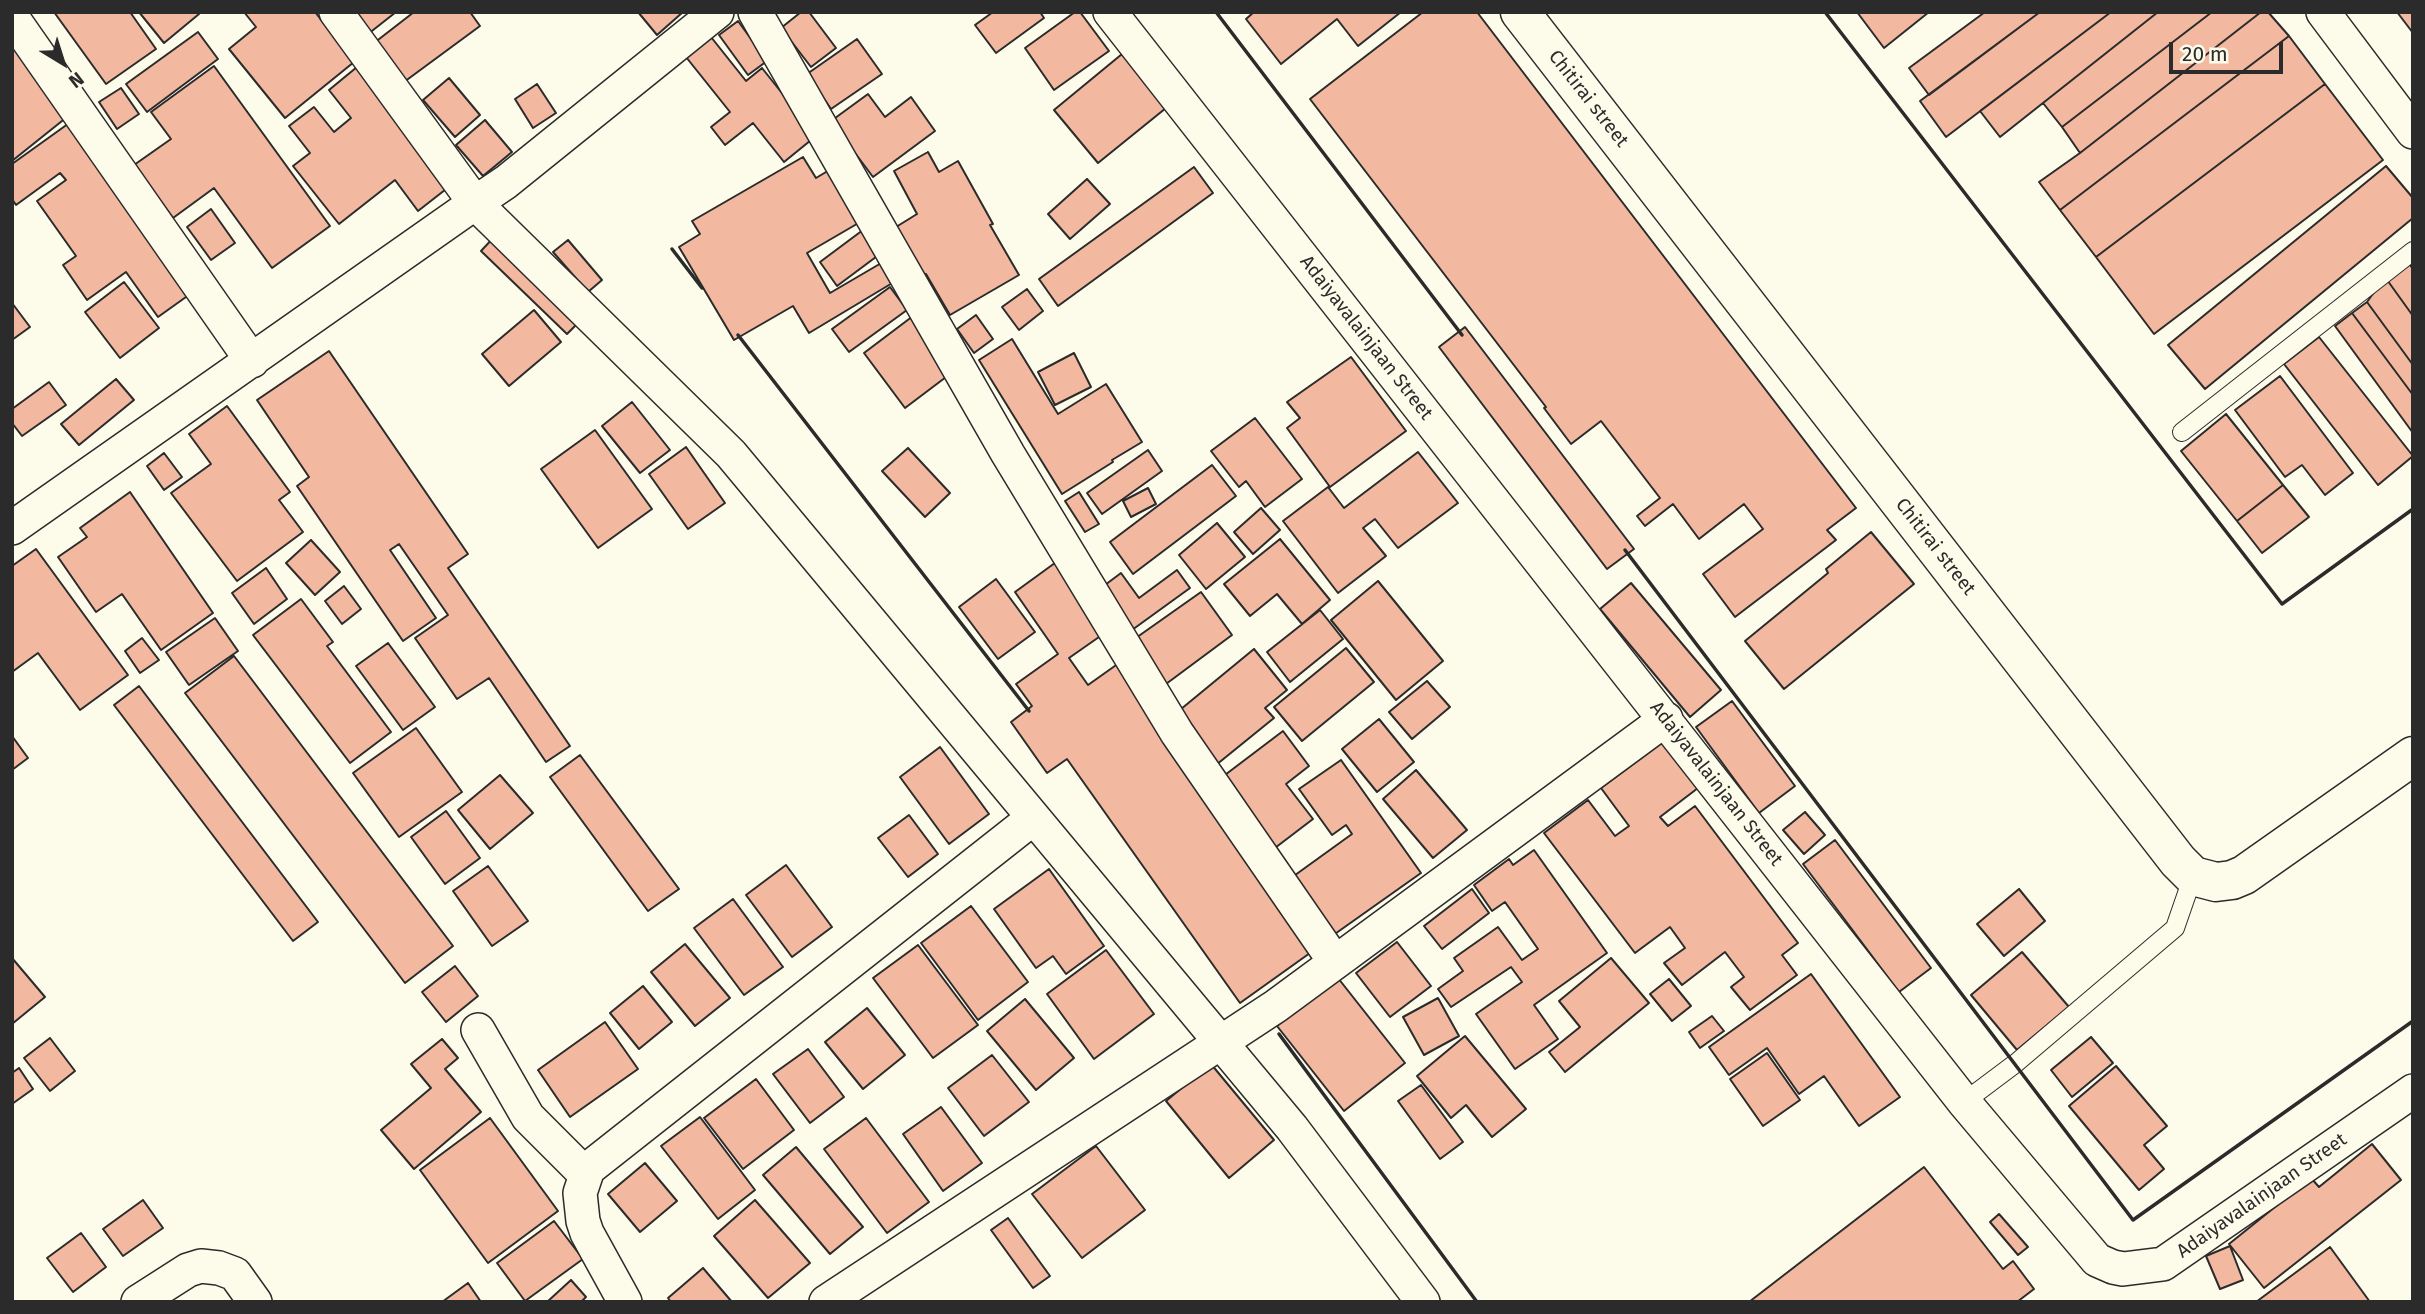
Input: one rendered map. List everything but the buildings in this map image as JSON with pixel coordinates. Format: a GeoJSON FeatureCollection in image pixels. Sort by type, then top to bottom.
{"type":"FeatureCollection","features":[{"type":"Feature","properties":{"kind":"street"},"geometry":{"type":"LineString","coordinates":[[336,12],[475,203],[731,454],[1292,1128],[1423,1302]]}},
{"type":"Feature","properties":{"kind":"street"},"geometry":{"type":"LineString","coordinates":[[12,528],[506,182],[717,12]]}},
{"type":"Feature","properties":{"kind":"street"},"geometry":{"type":"LineString","coordinates":[[755,12],[1008,454],[1163,709],[1335,962]]}},
{"type":"Feature","properties":{"kind":"street","name":"Adaiyavalainjaan Street"},"geometry":{"type":"LineString","coordinates":[[1110,12],[1964,1102],[2102,1264],[2123,1269],[2154,1266],[2170,1259],[2413,1091]]}},
{"type":"Feature","properties":{"kind":"street","name":"Chitirai street"},"geometry":{"type":"LineString","coordinates":[[1520,12],[2178,861],[2193,876]]}},
{"type":"Feature","properties":{"kind":"street"},"geometry":{"type":"LineString","coordinates":[[2323,12],[2413,131]]}},
{"type":"Feature","properties":{"kind":"street"},"geometry":{"type":"LineString","coordinates":[[12,16],[252,360]]}},
{"type":"Feature","properties":{"kind":"street"},"geometry":{"type":"LineString","coordinates":[[826,1302],[1220,1044],[1666,719]]}},
{"type":"Feature","properties":{"kind":"street"},"geometry":{"type":"LineString","coordinates":[[2193,876],[2217,882],[2244,875],[2413,757]]}},
{"type":"Feature","properties":{"kind":"street"},"geometry":{"type":"LineString","coordinates":[[625,1302],[583,1221],[579,1201],[585,1174],[593,1164],[1032,818]]}},
{"type":"Feature","properties":{"kind":"street"},"geometry":{"type":"LineString","coordinates":[[478,1030],[528,1118],[585,1174]]}},
{"type":"Feature","properties":{"kind":"street"},"geometry":{"type":"LineString","coordinates":[[138,1302],[188,1270],[205,1266],[235,1274],[255,1302]]}},
{"type":"Feature","properties":{"kind":"lane"},"geometry":{"type":"LineString","coordinates":[[2182,432],[2413,251]]}},
{"type":"Feature","properties":{"kind":"lane"},"geometry":{"type":"LineString","coordinates":[[1964,1102],[2016,1063],[2175,928],[2193,876]]}},
{"type":"Feature","properties":{"kind":"wall"},"geometry":{"type":"LineString","coordinates":[[1216,12],[1462,335]]}},
{"type":"Feature","properties":{"kind":"wall"},"geometry":{"type":"LineString","coordinates":[[1825,12],[2282,604],[2413,509]]}},
{"type":"Feature","properties":{"kind":"wall"},"geometry":{"type":"LineString","coordinates":[[672,249],[702,288]]}},
{"type":"Feature","properties":{"kind":"wall"},"geometry":{"type":"LineString","coordinates":[[738,335],[1029,711]]}},
{"type":"Feature","properties":{"kind":"wall"},"geometry":{"type":"LineString","coordinates":[[1625,550],[2133,1220],[2413,1021]]}},
{"type":"Feature","properties":{"kind":"wall"},"geometry":{"type":"LineString","coordinates":[[1279,1034],[1477,1302]]}}]}
